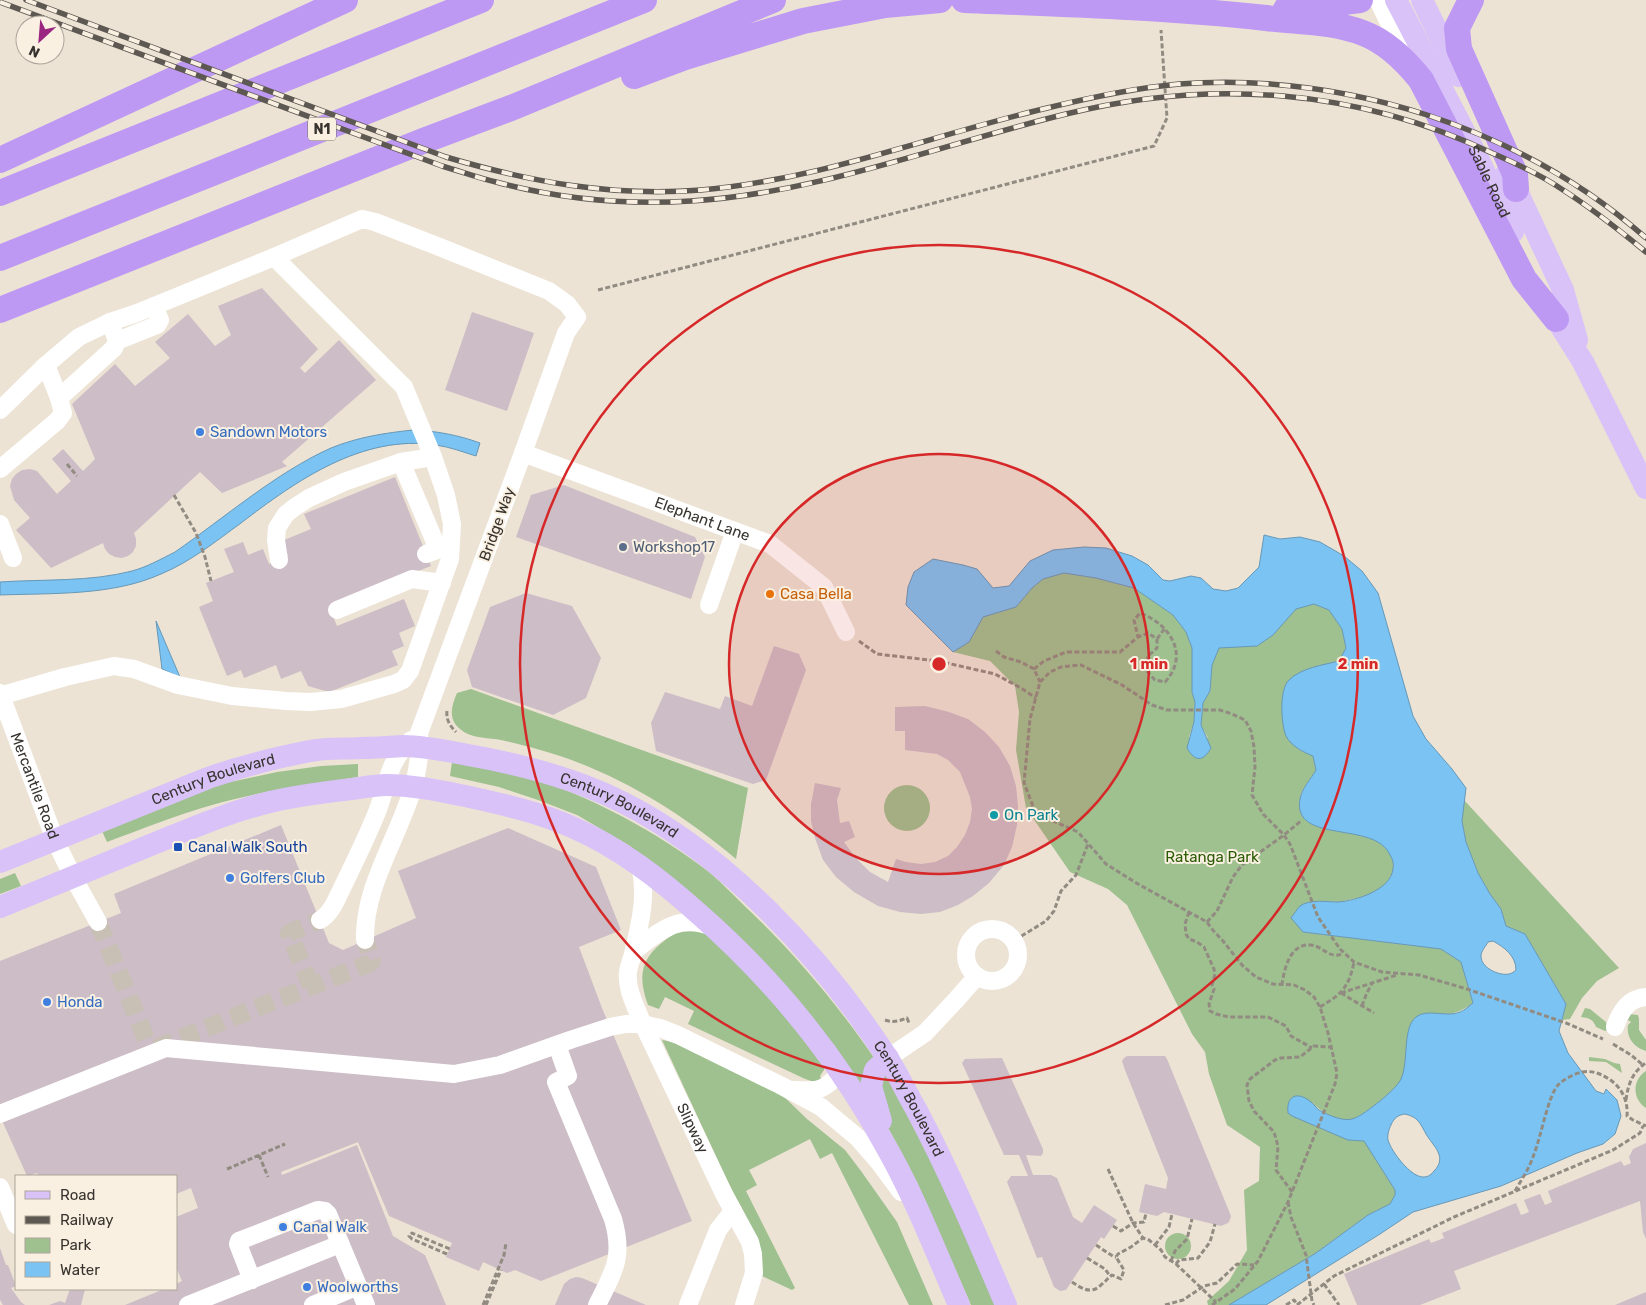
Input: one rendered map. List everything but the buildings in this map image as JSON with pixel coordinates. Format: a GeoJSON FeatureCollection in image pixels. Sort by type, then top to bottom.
{"type":"FeatureCollection","features":[{"type":"Feature","properties":{"kind":"highway"},"geometry":{"type":"LineString","coordinates":[[0,160],[345,0]]}},
{"type":"Feature","properties":{"kind":"highway"},"geometry":{"type":"LineString","coordinates":[[0,193],[481,0]]}},
{"type":"Feature","properties":{"kind":"highway","name":"N1"},"geometry":{"type":"LineString","coordinates":[[0,258],[644,0]]}},
{"type":"Feature","properties":{"kind":"highway"},"geometry":{"type":"LineString","coordinates":[[0,310],[423,141],[511,108],[773,0]]}},
{"type":"Feature","properties":{"kind":"highway"},"geometry":{"type":"LineString","coordinates":[[511,108],[563,102],[685,57],[803,21],[885,5],[940,0]]}},
{"type":"Feature","properties":{"kind":"highway"},"geometry":{"type":"LineString","coordinates":[[964,0],[1159,14],[1288,9],[1360,0]]}},
{"type":"Feature","properties":{"kind":"highway"},"geometry":{"type":"LineString","coordinates":[[1470,0],[1457,28],[1459,49],[1488,126],[1511,178]]}},
{"type":"Feature","properties":{"kind":"highway"},"geometry":{"type":"LineString","coordinates":[[1206,12],[1343,27],[1385,44],[1409,65],[1446,113],[1468,154],[1524,279],[1556,318]]}},
{"type":"Feature","properties":{"kind":"main road"},"geometry":{"type":"LineString","coordinates":[[1396,0],[1446,113]]}},
{"type":"Feature","properties":{"kind":"main road","name":"Sable Road"},"geometry":{"type":"LineString","coordinates":[[1422,0],[1488,126]]}},
{"type":"Feature","properties":{"kind":"main road","name":"Sable Road"},"geometry":{"type":"LineString","coordinates":[[1511,178],[1563,290],[1583,362]]}},
{"type":"Feature","properties":{"kind":"main road","name":"Sable Road"},"geometry":{"type":"LineString","coordinates":[[1556,318],[1583,362],[1646,488]]}},
{"type":"Feature","properties":{"kind":"main road","name":"Century Boulevard"},"geometry":{"type":"LineString","coordinates":[[0,862],[236,768],[317,750],[415,742],[446,751],[506,762],[546,773],[622,801],[705,854],[755,898],[788,930],[850,1005],[888,1058],[944,1164],[980,1242],[1006,1305]]}},
{"type":"Feature","properties":{"kind":"main road"},"geometry":{"type":"LineString","coordinates":[[0,907],[218,818],[267,802],[296,796],[384,784],[476,799],[534,813],[572,827],[640,865],[677,894],[752,964],[814,1035],[840,1072],[883,1140],[908,1186]]}},
{"type":"Feature","properties":{"kind":"main road"},"geometry":{"type":"LineString","coordinates":[[888,1058],[875,1070],[871,1086],[882,1124],[959,1305]]}},
{"type":"Feature","properties":{"kind":"lane"},"geometry":{"type":"LineString","coordinates":[[1378,0],[1409,65]]}},
{"type":"Feature","properties":{"kind":"lane","name":"Bridge Way"},"geometry":{"type":"LineString","coordinates":[[274,257],[362,219],[375,222],[442,248],[549,292],[567,304],[577,317],[566,333],[415,742]]}},
{"type":"Feature","properties":{"kind":"lane"},"geometry":{"type":"LineString","coordinates":[[0,410],[79,336],[274,257],[404,387],[446,495],[452,524],[450,560],[442,583],[410,671],[403,680],[394,684],[341,699],[286,702],[232,696],[178,685],[134,668],[114,666],[0,695]]}},
{"type":"Feature","properties":{"kind":"lane"},"geometry":{"type":"LineString","coordinates":[[117,341],[158,325],[160,320],[154,306]]}},
{"type":"Feature","properties":{"kind":"lane"},"geometry":{"type":"LineString","coordinates":[[59,398],[114,348],[117,341],[110,322]]}},
{"type":"Feature","properties":{"kind":"lane"},"geometry":{"type":"LineString","coordinates":[[0,469],[57,421],[63,413],[46,365]]}},
{"type":"Feature","properties":{"kind":"lane"},"geometry":{"type":"LineString","coordinates":[[279,560],[276,532],[286,514],[309,498],[344,482],[430,451]]}},
{"type":"Feature","properties":{"kind":"lane","name":"Elephant Lane"},"geometry":{"type":"LineString","coordinates":[[523,453],[770,544],[824,587],[846,632]]}},
{"type":"Feature","properties":{"kind":"lane"},"geometry":{"type":"LineString","coordinates":[[401,462],[438,548],[426,554]]}},
{"type":"Feature","properties":{"kind":"lane"},"geometry":{"type":"LineString","coordinates":[[0,524],[13,558]]}},
{"type":"Feature","properties":{"kind":"lane"},"geometry":{"type":"LineString","coordinates":[[709,605],[735,531]]}},
{"type":"Feature","properties":{"kind":"lane"},"geometry":{"type":"LineString","coordinates":[[336,610],[412,579],[442,583]]}},
{"type":"Feature","properties":{"kind":"lane","name":"Mercantile Road"},"geometry":{"type":"LineString","coordinates":[[0,695],[55,840],[98,922]]}},
{"type":"Feature","properties":{"kind":"lane"},"geometry":{"type":"LineString","coordinates":[[320,920],[332,908],[352,868],[377,810],[392,764],[415,742]]}},
{"type":"Feature","properties":{"kind":"lane"},"geometry":{"type":"LineString","coordinates":[[365,940],[364,925],[377,879],[412,788],[415,742]]}},
{"type":"Feature","properties":{"kind":"lane","name":"Slipway"},"geometry":{"type":"LineString","coordinates":[[640,865],[644,896],[634,951],[628,972],[629,986],[633,1000],[733,1211],[750,1242],[754,1263],[753,1278],[744,1305]]}},
{"type":"Feature","properties":{"kind":"lane"},"geometry":{"type":"LineString","coordinates":[[352,868],[377,879]]}},
{"type":"Feature","properties":{"kind":"lane"},"geometry":{"type":"LineString","coordinates":[[634,951],[658,932],[675,924],[694,922],[717,930]]}},
{"type":"Feature","properties":{"kind":"lane"},"geometry":{"type":"LineString","coordinates":[[990,928],[1004,931],[1015,940],[1019,954],[1016,968],[1008,977],[998,981],[984,981],[972,972],[966,959],[967,945],[976,934],[990,928]]}},
{"type":"Feature","properties":{"kind":"lane"},"geometry":{"type":"LineString","coordinates":[[888,1058],[925,1033],[976,976]]}},
{"type":"Feature","properties":{"kind":"lane"},"geometry":{"type":"LineString","coordinates":[[1614,1027],[1619,1014],[1628,1003],[1646,996]]}},
{"type":"Feature","properties":{"kind":"lane"},"geometry":{"type":"LineString","coordinates":[[0,1114],[166,1048],[454,1074],[500,1065],[579,1036],[610,1027],[642,1024],[678,1035],[784,1087],[820,1107],[858,1138],[878,1160],[922,1220]]}},
{"type":"Feature","properties":{"kind":"lane"},"geometry":{"type":"LineString","coordinates":[[557,1045],[568,1076],[558,1085],[618,1235],[615,1269],[597,1305]]}},
{"type":"Feature","properties":{"kind":"lane"},"geometry":{"type":"LineString","coordinates":[[784,1087],[816,1091],[828,1084],[840,1072]]}},
{"type":"Feature","properties":{"kind":"lane"},"geometry":{"type":"LineString","coordinates":[[0,1187],[15,1223]]}},
{"type":"Feature","properties":{"kind":"lane"},"geometry":{"type":"LineString","coordinates":[[252,1280],[238,1244],[240,1241],[318,1210],[325,1211],[328,1214],[366,1305]]}},
{"type":"Feature","properties":{"kind":"lane"},"geometry":{"type":"LineString","coordinates":[[688,1305],[718,1230],[733,1211]]}},
{"type":"Feature","properties":{"kind":"lane"},"geometry":{"type":"LineString","coordinates":[[188,1305],[340,1244]]}},
{"type":"Feature","properties":{"kind":"lane"},"geometry":{"type":"LineString","coordinates":[[313,1305],[358,1286]]}},
{"type":"Feature","properties":{"kind":"path"},"geometry":{"type":"LineString","coordinates":[[598,290],[1154,146],[1167,118],[1159,14]]}},
{"type":"Feature","properties":{"kind":"path"},"geometry":{"type":"LineString","coordinates":[[67,464],[77,476]]}},
{"type":"Feature","properties":{"kind":"path"},"geometry":{"type":"LineString","coordinates":[[174,495],[196,533],[211,581]]}},
{"type":"Feature","properties":{"kind":"path"},"geometry":{"type":"LineString","coordinates":[[1138,637],[1134,620],[1140,613],[1165,628],[1173,640],[1177,653],[1175,668],[1165,682],[1155,680],[1145,669],[1148,656],[1157,648],[1157,639],[1165,628]]}},
{"type":"Feature","properties":{"kind":"path"},"geometry":{"type":"LineString","coordinates":[[846,632],[876,654],[938,661],[995,674],[1036,698]]}},
{"type":"Feature","properties":{"kind":"path"},"geometry":{"type":"LineString","coordinates":[[1034,669],[1044,661],[1066,652],[1120,652],[1138,637],[1148,633],[1157,639]]}},
{"type":"Feature","properties":{"kind":"path"},"geometry":{"type":"LineString","coordinates":[[996,651],[1004,658],[1021,662],[1034,669],[1040,682]]}},
{"type":"Feature","properties":{"kind":"path"},"geometry":{"type":"LineString","coordinates":[[1212,1305],[1235,1289],[1255,1265],[1288,1202],[1332,1092],[1337,1073],[1320,1007],[1314,997],[1294,985],[1274,984],[1256,977],[1242,965],[1207,922],[1106,864],[1078,832],[1044,817],[1034,809],[1024,783],[1030,719],[1040,682],[1050,672],[1061,666],[1081,665],[1122,685],[1152,705],[1167,710],[1220,710],[1245,720],[1251,731],[1254,747],[1255,767],[1252,795],[1263,814],[1284,835],[1290,844],[1318,917],[1343,953],[1354,962],[1382,972],[1419,974],[1566,1023]]}},
{"type":"Feature","properties":{"kind":"path"},"geometry":{"type":"LineString","coordinates":[[1207,922],[1217,911],[1233,877],[1242,866],[1302,820]]}},
{"type":"Feature","properties":{"kind":"path"},"geometry":{"type":"LineString","coordinates":[[1015,940],[1046,921],[1054,911],[1061,891],[1076,875],[1088,844]]}},
{"type":"Feature","properties":{"kind":"path"},"geometry":{"type":"LineString","coordinates":[[1189,912],[1185,924],[1186,934],[1189,939],[1204,947],[1214,969],[1215,974],[1212,985],[1214,989],[1209,1008],[1210,1011],[1229,1017],[1268,1017],[1286,1026],[1291,1036],[1312,1048]]}},
{"type":"Feature","properties":{"kind":"path"},"geometry":{"type":"LineString","coordinates":[[1282,985],[1287,963],[1299,948],[1311,945],[1334,955],[1340,956],[1343,953]]}},
{"type":"Feature","properties":{"kind":"path"},"geometry":{"type":"LineString","coordinates":[[1320,1007],[1338,997],[1351,976],[1354,962]]}},
{"type":"Feature","properties":{"kind":"path"},"geometry":{"type":"LineString","coordinates":[[1341,993],[1400,974]]}},
{"type":"Feature","properties":{"kind":"path"},"geometry":{"type":"LineString","coordinates":[[1362,1006],[1372,983]]}},
{"type":"Feature","properties":{"kind":"path"},"geometry":{"type":"LineString","coordinates":[[1341,993],[1374,1013]]}},
{"type":"Feature","properties":{"kind":"path"},"geometry":{"type":"LineString","coordinates":[[1292,1192],[1276,1170],[1278,1146],[1274,1132],[1254,1111],[1249,1101],[1247,1085],[1250,1079],[1275,1060],[1300,1057],[1314,1046],[1330,1047]]}},
{"type":"Feature","properties":{"kind":"path"},"geometry":{"type":"LineString","coordinates":[[1626,1100],[1627,1088],[1631,1079],[1637,1069],[1646,1063]]}},
{"type":"Feature","properties":{"kind":"path"},"geometry":{"type":"LineString","coordinates":[[1286,1305],[1294,1300],[1297,1305],[1334,1276],[1445,1222],[1613,1150],[1640,1133],[1645,1126],[1627,1116],[1626,1100],[1616,1084],[1604,1076],[1587,1071],[1576,1073],[1558,1085],[1553,1094],[1535,1153],[1515,1191]]}},
{"type":"Feature","properties":{"kind":"path"},"geometry":{"type":"LineString","coordinates":[[227,1168],[285,1144]]}},
{"type":"Feature","properties":{"kind":"path"},"geometry":{"type":"LineString","coordinates":[[259,1155],[268,1177]]}},
{"type":"Feature","properties":{"kind":"path"},"geometry":{"type":"LineString","coordinates":[[1108,1169],[1133,1224],[1143,1238],[1149,1240],[1161,1250],[1170,1262],[1176,1264],[1216,1302]]}},
{"type":"Feature","properties":{"kind":"path"},"geometry":{"type":"LineString","coordinates":[[1288,1202],[1291,1217],[1306,1255],[1314,1305]]}},
{"type":"Feature","properties":{"kind":"path"},"geometry":{"type":"LineString","coordinates":[[1113,1226],[1121,1231],[1133,1224],[1144,1222],[1146,1214]]}},
{"type":"Feature","properties":{"kind":"path"},"geometry":{"type":"LineString","coordinates":[[1155,1245],[1169,1228],[1172,1214]]}},
{"type":"Feature","properties":{"kind":"path"},"geometry":{"type":"LineString","coordinates":[[1170,1262],[1175,1251],[1187,1239],[1192,1218]]}},
{"type":"Feature","properties":{"kind":"path"},"geometry":{"type":"LineString","coordinates":[[1176,1264],[1179,1260],[1198,1258],[1210,1242],[1215,1224]]}},
{"type":"Feature","properties":{"kind":"path"},"geometry":{"type":"LineString","coordinates":[[447,1254],[409,1236],[412,1233],[450,1249]]}},
{"type":"Feature","properties":{"kind":"path"},"geometry":{"type":"LineString","coordinates":[[1116,1257],[1143,1238]]}},
{"type":"Feature","properties":{"kind":"path"},"geometry":{"type":"LineString","coordinates":[[484,1305],[500,1270],[506,1243]]}},
{"type":"Feature","properties":{"kind":"path"},"geometry":{"type":"LineString","coordinates":[[1072,1282],[1083,1290],[1089,1290],[1100,1286],[1110,1276],[1116,1276],[1121,1279],[1124,1270],[1116,1257],[1096,1245]]}},
{"type":"Feature","properties":{"kind":"path"},"geometry":{"type":"LineString","coordinates":[[1087,1258],[1105,1269],[1110,1276]]}},
{"type":"Feature","properties":{"kind":"path"},"geometry":{"type":"LineString","coordinates":[[1165,1305],[1183,1300],[1201,1288],[1221,1280],[1237,1264],[1255,1265]]}},
{"type":"Feature","properties":{"kind":"path"},"geometry":{"type":"LineString","coordinates":[[1324,1284],[1339,1305]]}},
{"type":"Feature","properties":{"kind":"green space","name":"Ratanga Park"},"geometry":{"type":"Polygon","coordinates":[[[1064,573],[1096,578],[1134,588],[1173,615],[1186,632],[1192,648],[1192,692],[1195,702],[1194,722],[1189,737],[1208,738],[1201,725],[1203,703],[1210,691],[1212,665],[1219,647],[1257,646],[1273,635],[1296,608],[1314,604],[1329,610],[1342,629],[1346,648],[1339,661],[1297,674],[1298,749],[1313,756],[1316,770],[1300,797],[1345,832],[1377,840],[1388,848],[1393,861],[1393,871],[1389,880],[1380,889],[1366,896],[1340,902],[1318,901],[1303,932],[1441,949],[1461,962],[1473,1003],[1452,1014],[1428,1013],[1407,1035],[1406,1064],[1398,1085],[1361,1115],[1349,1120],[1340,1119],[1324,1112],[1312,1102],[1327,1130],[1348,1140],[1364,1141],[1395,1190],[1395,1195],[1390,1204],[1368,1215],[1316,1253],[1229,1305],[1208,1305],[1207,1301],[1229,1281],[1247,1250],[1244,1190],[1259,1181],[1260,1147],[1227,1125],[1209,1074],[1205,1052],[1192,1034],[1127,905],[1108,889],[1070,872],[1026,808],[1016,750],[1019,712],[1015,686],[990,661],[953,652],[969,642],[983,617],[1016,607],[1032,588],[1043,579],[1064,573]]]}},
{"type":"Feature","properties":{"kind":"green space"},"geometry":{"type":"Polygon","coordinates":[[[471,689],[748,788],[736,859],[675,813],[608,775],[560,756],[523,745],[477,737],[464,732],[455,724],[452,710],[457,693],[471,689]]]}},
{"type":"Feature","properties":{"kind":"green space"},"geometry":{"type":"Polygon","coordinates":[[[452,762],[498,768],[555,786],[581,797],[656,836],[701,866],[721,882],[798,960],[840,1011],[879,1064],[922,1135],[999,1305],[971,1305],[917,1182],[862,1085],[630,846],[577,815],[499,787],[450,776],[452,762]]]}},
{"type":"Feature","properties":{"kind":"green space"},"geometry":{"type":"Polygon","coordinates":[[[358,764],[358,777],[230,800],[185,813],[107,842],[102,831],[212,786],[277,772],[321,766],[358,764]]]}},
{"type":"Feature","properties":{"kind":"green space"},"geometry":{"type":"Polygon","coordinates":[[[907,785],[920,789],[926,795],[930,808],[926,821],[920,827],[907,831],[894,827],[888,821],[884,808],[888,795],[894,789],[907,785]]]}},
{"type":"Feature","properties":{"kind":"green space"},"geometry":{"type":"Polygon","coordinates":[[[1464,800],[1619,968],[1597,981],[1582,998],[1570,1019],[1562,1020],[1566,1004],[1525,934],[1506,926],[1501,909],[1478,873],[1466,842],[1462,821],[1464,800]]]}},
{"type":"Feature","properties":{"kind":"green space"},"geometry":{"type":"Polygon","coordinates":[[[15,873],[21,886],[0,894],[0,879],[15,873]]]}},
{"type":"Feature","properties":{"kind":"green space"},"geometry":{"type":"Polygon","coordinates":[[[696,929],[713,938],[746,970],[825,1064],[820,1076],[821,1079],[810,1081],[688,1024],[694,1011],[665,997],[659,1009],[648,1005],[642,976],[644,967],[652,952],[678,931],[696,929]]]}},
{"type":"Feature","properties":{"kind":"green space"},"geometry":{"type":"Polygon","coordinates":[[[1585,1008],[1590,1009],[1606,1022],[1607,1030],[1596,1027],[1590,1019],[1581,1017],[1585,1008]]]}},
{"type":"Feature","properties":{"kind":"green space"},"geometry":{"type":"Polygon","coordinates":[[[1629,1014],[1638,1015],[1639,1030],[1646,1040],[1646,1051],[1638,1047],[1628,1034],[1628,1025],[1631,1022],[1628,1020],[1626,1022],[1629,1014]]]}},
{"type":"Feature","properties":{"kind":"green space"},"geometry":{"type":"Polygon","coordinates":[[[662,1040],[673,1042],[777,1090],[807,1119],[845,1150],[897,1222],[933,1305],[909,1305],[832,1153],[820,1159],[810,1139],[749,1170],[757,1185],[746,1191],[795,1288],[792,1290],[758,1274],[759,1249],[662,1040]]]}},
{"type":"Feature","properties":{"kind":"green space"},"geometry":{"type":"Polygon","coordinates":[[[1589,1057],[1605,1059],[1620,1064],[1622,1073],[1606,1062],[1589,1061],[1589,1057]]]}},
{"type":"Feature","properties":{"kind":"green space"},"geometry":{"type":"Polygon","coordinates":[[[1646,1071],[1646,1108],[1638,1100],[1635,1090],[1638,1079],[1646,1071]]]}},
{"type":"Feature","properties":{"kind":"green space"},"geometry":{"type":"Polygon","coordinates":[[[1178,1233],[1187,1237],[1191,1246],[1187,1255],[1178,1259],[1169,1255],[1165,1246],[1169,1237],[1178,1233]]]}},
{"type":"Feature","properties":{"kind":"water"},"geometry":{"type":"Polygon","coordinates":[[[413,430],[447,434],[480,443],[476,456],[436,445],[409,443],[382,447],[356,454],[331,464],[284,492],[192,558],[161,574],[142,581],[102,590],[82,592],[0,595],[0,582],[100,577],[132,571],[154,563],[175,552],[271,482],[311,458],[331,448],[361,438],[413,430]]]}},
{"type":"Feature","properties":{"kind":"water"},"geometry":{"type":"Polygon","coordinates":[[[1264,535],[1280,539],[1300,537],[1320,542],[1344,556],[1362,571],[1378,593],[1413,716],[1426,739],[1466,788],[1462,821],[1466,842],[1478,873],[1501,909],[1506,926],[1525,934],[1566,1004],[1559,1031],[1568,1053],[1596,1091],[1604,1094],[1606,1089],[1617,1100],[1621,1116],[1615,1134],[1603,1144],[1577,1153],[1501,1186],[1413,1212],[1266,1305],[1229,1305],[1316,1253],[1368,1215],[1390,1204],[1395,1195],[1395,1190],[1364,1141],[1348,1140],[1292,1116],[1288,1113],[1291,1099],[1297,1096],[1302,1097],[1319,1110],[1346,1120],[1360,1116],[1387,1095],[1401,1079],[1405,1064],[1407,1037],[1412,1022],[1416,1017],[1426,1013],[1455,1014],[1473,1003],[1461,962],[1441,949],[1303,932],[1291,918],[1299,907],[1304,904],[1324,901],[1345,901],[1371,893],[1386,883],[1393,869],[1392,859],[1381,844],[1353,834],[1321,828],[1309,822],[1301,813],[1301,795],[1316,770],[1313,756],[1294,746],[1286,736],[1282,715],[1282,699],[1286,684],[1294,676],[1312,668],[1339,661],[1346,648],[1342,629],[1329,610],[1314,604],[1296,609],[1273,635],[1257,646],[1219,648],[1212,665],[1210,691],[1203,703],[1201,725],[1211,748],[1202,758],[1196,758],[1187,748],[1194,722],[1195,702],[1192,692],[1192,648],[1186,632],[1173,615],[1134,588],[1096,578],[1064,573],[1043,579],[1032,588],[1016,607],[983,617],[969,642],[953,652],[906,605],[908,587],[914,572],[933,559],[977,569],[993,588],[1009,586],[1030,561],[1053,550],[1084,547],[1106,548],[1132,556],[1148,565],[1163,580],[1170,581],[1191,576],[1201,578],[1213,589],[1226,591],[1238,588],[1259,567],[1264,535]],[[1493,941],[1488,942],[1482,952],[1481,956],[1484,964],[1500,974],[1509,974],[1516,970],[1512,956],[1493,941]],[[1405,1114],[1393,1120],[1388,1140],[1397,1157],[1408,1169],[1424,1177],[1432,1173],[1438,1166],[1440,1161],[1438,1152],[1418,1121],[1405,1114]]]}},
{"type":"Feature","properties":{"kind":"water"},"geometry":{"type":"Polygon","coordinates":[[[156,621],[180,677],[162,669],[156,621]]]}},
{"type":"Feature","properties":{"kind":"tunnel"},"geometry":{"type":"LineString","coordinates":[[311,986],[289,933],[320,920]]}},
{"type":"Feature","properties":{"kind":"tunnel"},"geometry":{"type":"LineString","coordinates":[[98,922],[151,1051]]}},
{"type":"Feature","properties":{"kind":"tunnel"},"geometry":{"type":"LineString","coordinates":[[156,1048],[370,963],[372,961],[365,940]]}},
{"type":"Feature","properties":{"kind":"railway"},"geometry":{"type":"LineString","coordinates":[[26,0],[446,157],[509,174],[572,185],[604,189],[668,192],[745,185],[831,167],[1000,120],[1094,97],[1179,84],[1242,83],[1304,88],[1367,98],[1428,115],[1487,138],[1544,166],[1597,199],[1646,238]]}},
{"type":"Feature","properties":{"kind":"railway"},"geometry":{"type":"LineString","coordinates":[[0,2],[442,166],[482,179],[569,197],[667,202],[739,196],[834,178],[1020,126],[1120,103],[1175,96],[1229,94],[1283,96],[1336,103],[1389,115],[1441,131],[1535,173],[1604,218],[1646,252]]}},
{"type":"Feature","properties":{"kind":"place","name":"Sandown Motors"},"geometry":{"type":"Point","coordinates":[200,432]}},
{"type":"Feature","properties":{"kind":"place","name":"Workshop17"},"geometry":{"type":"Point","coordinates":[623,547]}},
{"type":"Feature","properties":{"kind":"place","name":"Casa Bella"},"geometry":{"type":"Point","coordinates":[770,594]}},
{"type":"Feature","properties":{"kind":"place","name":"On Park"},"geometry":{"type":"Point","coordinates":[994,815]}},
{"type":"Feature","properties":{"kind":"place","name":"Canal Walk South"},"geometry":{"type":"Point","coordinates":[178,847]}},
{"type":"Feature","properties":{"kind":"place","name":"Golfers Club"},"geometry":{"type":"Point","coordinates":[230,878]}},
{"type":"Feature","properties":{"kind":"place","name":"Honda"},"geometry":{"type":"Point","coordinates":[47,1002]}},
{"type":"Feature","properties":{"kind":"place","name":"Canal Walk"},"geometry":{"type":"Point","coordinates":[283,1227]}},
{"type":"Feature","properties":{"kind":"place","name":"Woolworths"},"geometry":{"type":"Point","coordinates":[307,1287]}}]}
